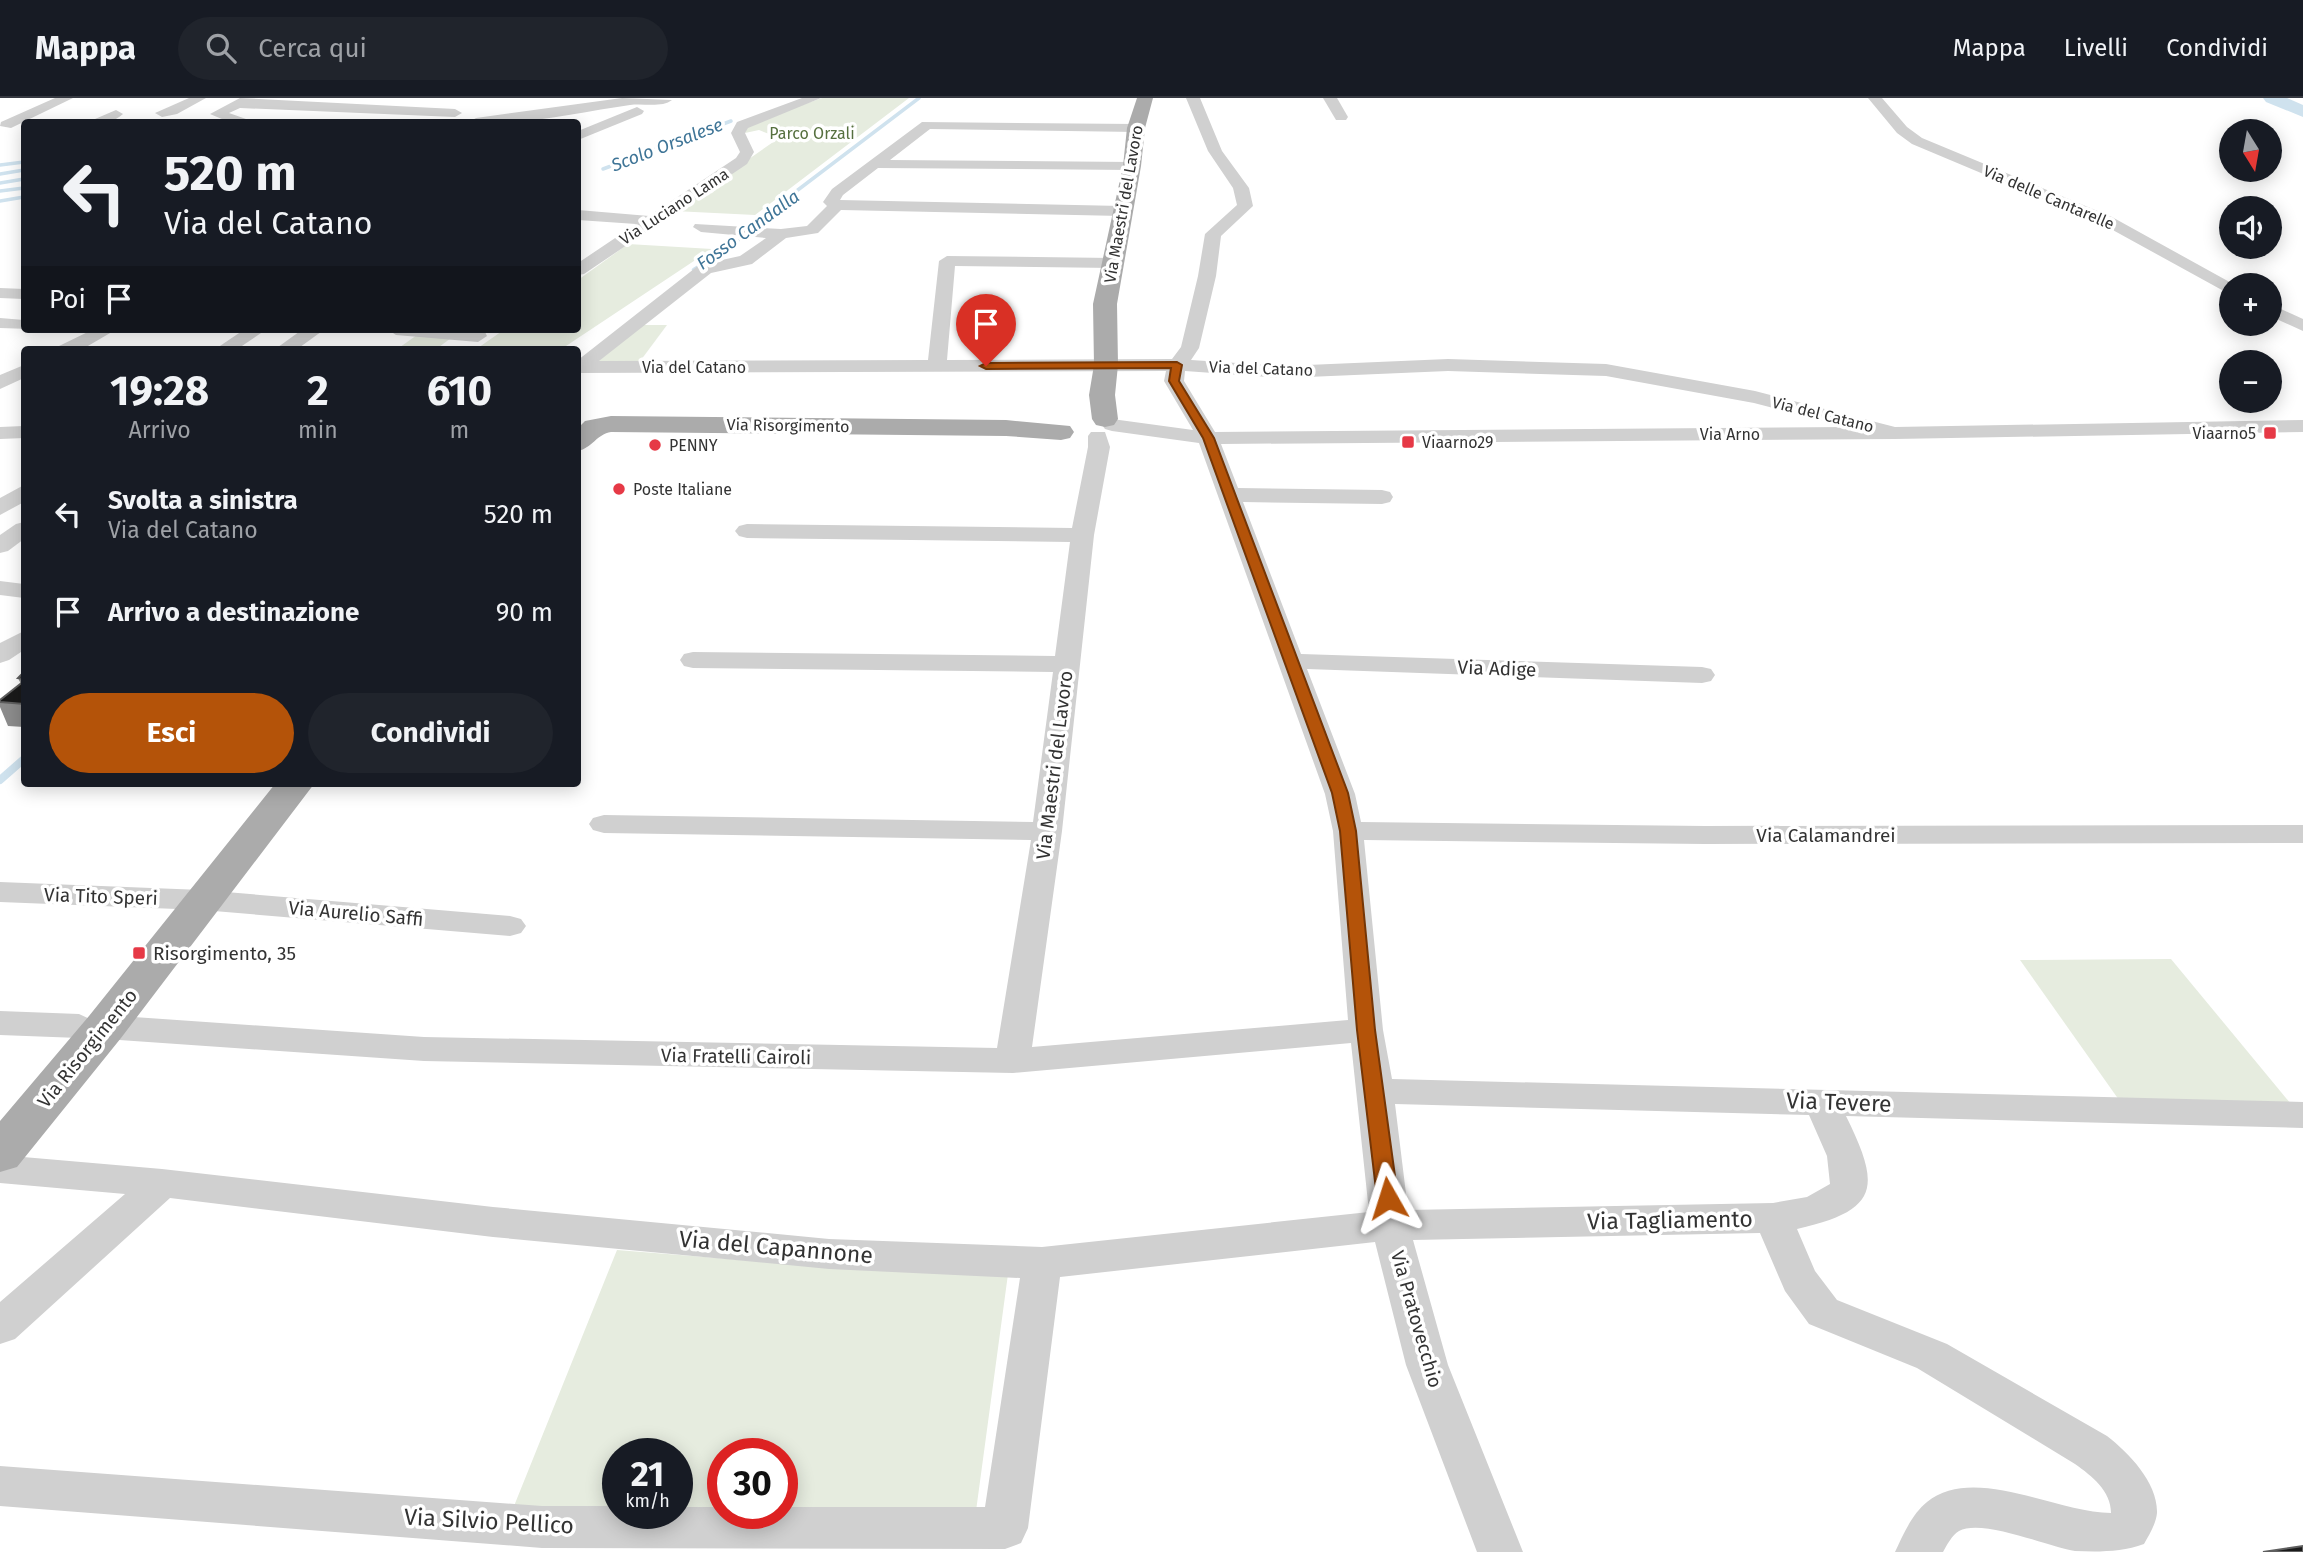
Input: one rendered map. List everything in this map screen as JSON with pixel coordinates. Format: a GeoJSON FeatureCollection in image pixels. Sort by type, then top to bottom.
{"type":"FeatureCollection","features":[{"type":"Feature","properties":{"kind":"main road","name":"Via Maestri del Lavoro"},"geometry":{"type":"LineString","coordinates":[[1089,424],[1106,365],[1105,304],[1132,166],[1136,128],[1145,98]]}},
{"type":"Feature","properties":{"kind":"main road","name":"Via Risorgimento"},"geometry":{"type":"LineString","coordinates":[[581,440],[594,428],[611,424],[1006,428],[1089,424]]}},
{"type":"Feature","properties":{"kind":"main road"},"geometry":{"type":"LineString","coordinates":[[0,1140],[293,787]]}},
{"type":"Feature","properties":{"kind":"main road","name":"Via Risorgimento"},"geometry":{"type":"LineString","coordinates":[[0,1124],[92,1027]]}},
{"type":"Feature","properties":{"kind":"main road","name":"Via Risorgimento"},"geometry":{"type":"LineString","coordinates":[[0,1154],[92,1027]]}},
{"type":"Feature","properties":{"kind":"street"},"geometry":{"type":"LineString","coordinates":[[28,119],[66,98]]}},
{"type":"Feature","properties":{"kind":"street"},"geometry":{"type":"LineString","coordinates":[[162,113],[200,98]]}},
{"type":"Feature","properties":{"kind":"street","name":"Via Luciano Lama"},"geometry":{"type":"LineString","coordinates":[[581,268],[745,158],[747,150],[738,133],[742,125],[814,98]]}},
{"type":"Feature","properties":{"kind":"street"},"geometry":{"type":"LineString","coordinates":[[1177,365],[1190,348],[1207,276],[1213,234],[1245,206],[1241,188],[1215,151],[1193,98]]}},
{"type":"Feature","properties":{"kind":"street"},"geometry":{"type":"LineString","coordinates":[[1330,98],[1341,117]]}},
{"type":"Feature","properties":{"kind":"street","name":"Via delle Cantarelle"},"geometry":{"type":"LineString","coordinates":[[1875,98],[1902,130],[1917,141],[2106,220],[2219,283]]}},
{"type":"Feature","properties":{"kind":"street"},"geometry":{"type":"LineString","coordinates":[[498,119],[636,100],[667,99]]}},
{"type":"Feature","properties":{"kind":"street"},"geometry":{"type":"LineString","coordinates":[[581,135],[667,99]]}},
{"type":"Feature","properties":{"kind":"street"},"geometry":{"type":"LineString","coordinates":[[232,119],[217,114],[244,101],[460,109],[445,119]]}},
{"type":"Feature","properties":{"kind":"street"},"geometry":{"type":"LineString","coordinates":[[103,119],[116,114]]}},
{"type":"Feature","properties":{"kind":"street"},"geometry":{"type":"LineString","coordinates":[[5,132],[21,123]]}},
{"type":"Feature","properties":{"kind":"street"},"geometry":{"type":"LineString","coordinates":[[1122,211],[836,205],[831,202],[834,195],[872,164],[927,125],[1136,128]]}},
{"type":"Feature","properties":{"kind":"street"},"geometry":{"type":"LineString","coordinates":[[872,164],[1132,166]]}},
{"type":"Feature","properties":{"kind":"street"},"geometry":{"type":"LineString","coordinates":[[701,227],[778,233],[812,230],[836,205]]}},
{"type":"Feature","properties":{"kind":"street"},"geometry":{"type":"LineString","coordinates":[[581,215],[652,221]]}},
{"type":"Feature","properties":{"kind":"street"},"geometry":{"type":"LineString","coordinates":[[581,365],[705,269],[746,260],[778,233]]}},
{"type":"Feature","properties":{"kind":"street"},"geometry":{"type":"LineString","coordinates":[[581,256],[596,257]]}},
{"type":"Feature","properties":{"kind":"street"},"geometry":{"type":"LineString","coordinates":[[937,366],[947,261],[1113,263]]}},
{"type":"Feature","properties":{"kind":"street"},"geometry":{"type":"LineString","coordinates":[[0,293],[21,294]]}},
{"type":"Feature","properties":{"kind":"street"},"geometry":{"type":"LineString","coordinates":[[2282,315],[2303,326]]}},
{"type":"Feature","properties":{"kind":"street"},"geometry":{"type":"LineString","coordinates":[[0,323],[21,325]]}},
{"type":"Feature","properties":{"kind":"street"},"geometry":{"type":"LineString","coordinates":[[74,346],[100,333]]}},
{"type":"Feature","properties":{"kind":"street"},"geometry":{"type":"LineString","coordinates":[[230,346],[251,333]]}},
{"type":"Feature","properties":{"kind":"street"},"geometry":{"type":"LineString","coordinates":[[289,346],[310,333]]}},
{"type":"Feature","properties":{"kind":"street"},"geometry":{"type":"LineString","coordinates":[[463,346],[482,333]]}},
{"type":"Feature","properties":{"kind":"street","name":"Via del Catano"},"geometry":{"type":"LineString","coordinates":[[581,367],[1177,365],[1284,372],[1448,365],[1593,368],[1755,397],[1895,433]]}},
{"type":"Feature","properties":{"kind":"street","name":"Via Pratovecchio"},"geometry":{"type":"LineString","coordinates":[[1177,365],[1174,381],[1208,438],[1340,793],[1348,831],[1366,1030],[1376,1091],[1390,1225],[1427,1365],[1500,1552]]}},
{"type":"Feature","properties":{"kind":"street"},"geometry":{"type":"LineString","coordinates":[[0,383],[21,372]]}},
{"type":"Feature","properties":{"kind":"street","name":"Via Arno"},"geometry":{"type":"LineString","coordinates":[[1089,424],[1208,438],[1895,433],[2303,426]]}},
{"type":"Feature","properties":{"kind":"street","name":"Via Maestri del Lavoro"},"geometry":{"type":"LineString","coordinates":[[1013,1061],[1047,831],[1082,535],[1095,469],[1089,424]]}},
{"type":"Feature","properties":{"kind":"street"},"geometry":{"type":"LineString","coordinates":[[1,434],[21,432]]}},
{"type":"Feature","properties":{"kind":"street"},"geometry":{"type":"LineString","coordinates":[[0,508],[21,494]]}},
{"type":"Feature","properties":{"kind":"street"},"geometry":{"type":"LineString","coordinates":[[1230,495],[1382,496]]}},
{"type":"Feature","properties":{"kind":"street"},"geometry":{"type":"LineString","coordinates":[[0,522],[21,526]]}},
{"type":"Feature","properties":{"kind":"street"},"geometry":{"type":"LineString","coordinates":[[0,546],[21,528]]}},
{"type":"Feature","properties":{"kind":"street"},"geometry":{"type":"LineString","coordinates":[[747,531],[1082,535]]}},
{"type":"Feature","properties":{"kind":"street"},"geometry":{"type":"LineString","coordinates":[[0,588],[21,591]]}},
{"type":"Feature","properties":{"kind":"street"},"geometry":{"type":"LineString","coordinates":[[0,655],[21,641]]}},
{"type":"Feature","properties":{"kind":"street"},"geometry":{"type":"LineString","coordinates":[[693,660],[1067,664]]}},
{"type":"Feature","properties":{"kind":"street","name":"Via Adige"},"geometry":{"type":"LineString","coordinates":[[1292,661],[1702,675]]}},
{"type":"Feature","properties":{"kind":"street"},"geometry":{"type":"LineString","coordinates":[[604,824],[1047,831]]}},
{"type":"Feature","properties":{"kind":"street","name":"Via Calamandrei"},"geometry":{"type":"LineString","coordinates":[[1348,831],[1705,835],[2303,834]]}},
{"type":"Feature","properties":{"kind":"street","name":"Via Tito Speri"},"geometry":{"type":"LineString","coordinates":[[0,892],[192,910]]}},
{"type":"Feature","properties":{"kind":"street","name":"Via Aurelio Saffi"},"geometry":{"type":"LineString","coordinates":[[192,910],[510,926]]}},
{"type":"Feature","properties":{"kind":"street","name":"Via Fratelli Cairoli"},"geometry":{"type":"LineString","coordinates":[[0,1023],[424,1049],[1013,1061],[1366,1030]]}},
{"type":"Feature","properties":{"kind":"street","name":"Via Tevere"},"geometry":{"type":"LineString","coordinates":[[1376,1091],[2303,1115]]}},
{"type":"Feature","properties":{"kind":"street","name":"Via Tagliamento"},"geometry":{"type":"LineString","coordinates":[[1390,1225],[1773,1218],[1810,1210],[1842,1197],[1849,1190],[1851,1179],[1821,1102]]}},
{"type":"Feature","properties":{"kind":"street","name":"Via del Capannone"},"geometry":{"type":"LineString","coordinates":[[0,1169],[162,1183],[493,1222],[829,1254],[1042,1263],[1390,1225]]}},
{"type":"Feature","properties":{"kind":"street"},"geometry":{"type":"LineString","coordinates":[[0,1327],[162,1183]]}},
{"type":"Feature","properties":{"kind":"street"},"geometry":{"type":"LineString","coordinates":[[1773,1218],[1803,1288],[1811,1301],[1823,1312],[1932,1356],[2091,1450],[2108,1463],[2125,1483],[2135,1513],[2131,1526],[2113,1543],[2080,1546],[1995,1517],[1967,1510],[1953,1511],[1941,1517],[1918,1552]]}},
{"type":"Feature","properties":{"kind":"street","name":"Via Silvio Pellico"},"geometry":{"type":"LineString","coordinates":[[0,1486],[537,1539],[1004,1528],[1042,1263]]}},
{"type":"Feature","properties":{"kind":"green space","name":"Parco Orzali"},"geometry":{"type":"Polygon","coordinates":[[[822,98],[909,98],[755,215],[674,211],[779,138],[759,130],[745,133],[746,128],[754,122],[822,98]]]}},
{"type":"Feature","properties":{"kind":"green space"},"geometry":{"type":"Polygon","coordinates":[[[628,244],[712,249],[566,346],[481,346],[499,333],[581,333],[581,278],[628,244]]]}},
{"type":"Feature","properties":{"kind":"green space"},"geometry":{"type":"Polygon","coordinates":[[[640,325],[667,325],[638,364],[595,364],[640,325]]]}},
{"type":"Feature","properties":{"kind":"green space"},"geometry":{"type":"Polygon","coordinates":[[[417,335],[451,338],[440,346],[402,346],[417,335]]]}},
{"type":"Feature","properties":{"kind":"green space"},"geometry":{"type":"Polygon","coordinates":[[[2171,959],[2291,1104],[2119,1100],[2020,960],[2171,959]]]}},
{"type":"Feature","properties":{"kind":"green space"},"geometry":{"type":"Polygon","coordinates":[[[617,1250],[866,1270],[1008,1274],[976,1511],[798,1512],[798,1438],[707,1438],[707,1512],[693,1512],[693,1438],[602,1438],[602,1512],[514,1506],[617,1250]]]}},
{"type":"Feature","properties":{"kind":"building"},"geometry":{"type":"Polygon","coordinates":[[[21,683],[21,704],[0,700],[21,683]]]}},
{"type":"Feature","properties":{"kind":"building"},"geometry":{"type":"Polygon","coordinates":[[[2303,1546],[2303,1552],[2263,1552],[2303,1546]]]}},
{"type":"Feature","properties":{"kind":"waterway","name":"Fosso Candalla"},"geometry":{"type":"LineString","coordinates":[[705,264],[727,250],[782,202],[919,98]]}},
{"type":"Feature","properties":{"kind":"waterway"},"geometry":{"type":"LineString","coordinates":[[2272,98],[2303,112]]}},
{"type":"Feature","properties":{"kind":"waterway","name":"Scolo Orsalese"},"geometry":{"type":"LineString","coordinates":[[603,169],[731,121]]}},
{"type":"Feature","properties":{"kind":"waterway"},"geometry":{"type":"LineString","coordinates":[[0,165],[21,162]]}},
{"type":"Feature","properties":{"kind":"waterway"},"geometry":{"type":"LineString","coordinates":[[0,174],[21,170]]}},
{"type":"Feature","properties":{"kind":"waterway"},"geometry":{"type":"LineString","coordinates":[[0,183],[21,180]]}},
{"type":"Feature","properties":{"kind":"waterway"},"geometry":{"type":"LineString","coordinates":[[0,191],[21,188]]}},
{"type":"Feature","properties":{"kind":"waterway"},"geometry":{"type":"LineString","coordinates":[[0,201],[21,198]]}},
{"type":"Feature","properties":{"kind":"waterway","name":"Fosso Candalla"},"geometry":{"type":"LineString","coordinates":[[694,270],[707,262]]}},
{"type":"Feature","properties":{"kind":"waterway","name":"Fosso Candalla"},"geometry":{"type":"LineString","coordinates":[[0,780],[21,762]]}},
{"type":"Feature","properties":{"kind":"place","name":"Viaarno5"},"geometry":{"type":"Point","coordinates":[2270,433]}},
{"type":"Feature","properties":{"kind":"place","name":"Viaarno29"},"geometry":{"type":"Point","coordinates":[1408,442]}},
{"type":"Feature","properties":{"kind":"place","name":"PENNY"},"geometry":{"type":"Point","coordinates":[655,445]}},
{"type":"Feature","properties":{"kind":"place","name":"Poste Italiane"},"geometry":{"type":"Point","coordinates":[619,489]}},
{"type":"Feature","properties":{"kind":"place","name":"Risorgimento, 35"},"geometry":{"type":"Point","coordinates":[139,953]}},
{"type":"Feature","properties":{"kind":"route"},"geometry":{"type":"LineString","coordinates":[[986,366],[1177,365],[1174,381],[1208,438],[1321,735],[1340,793],[1348,831],[1366,1030],[1388,1198]]}}]}
